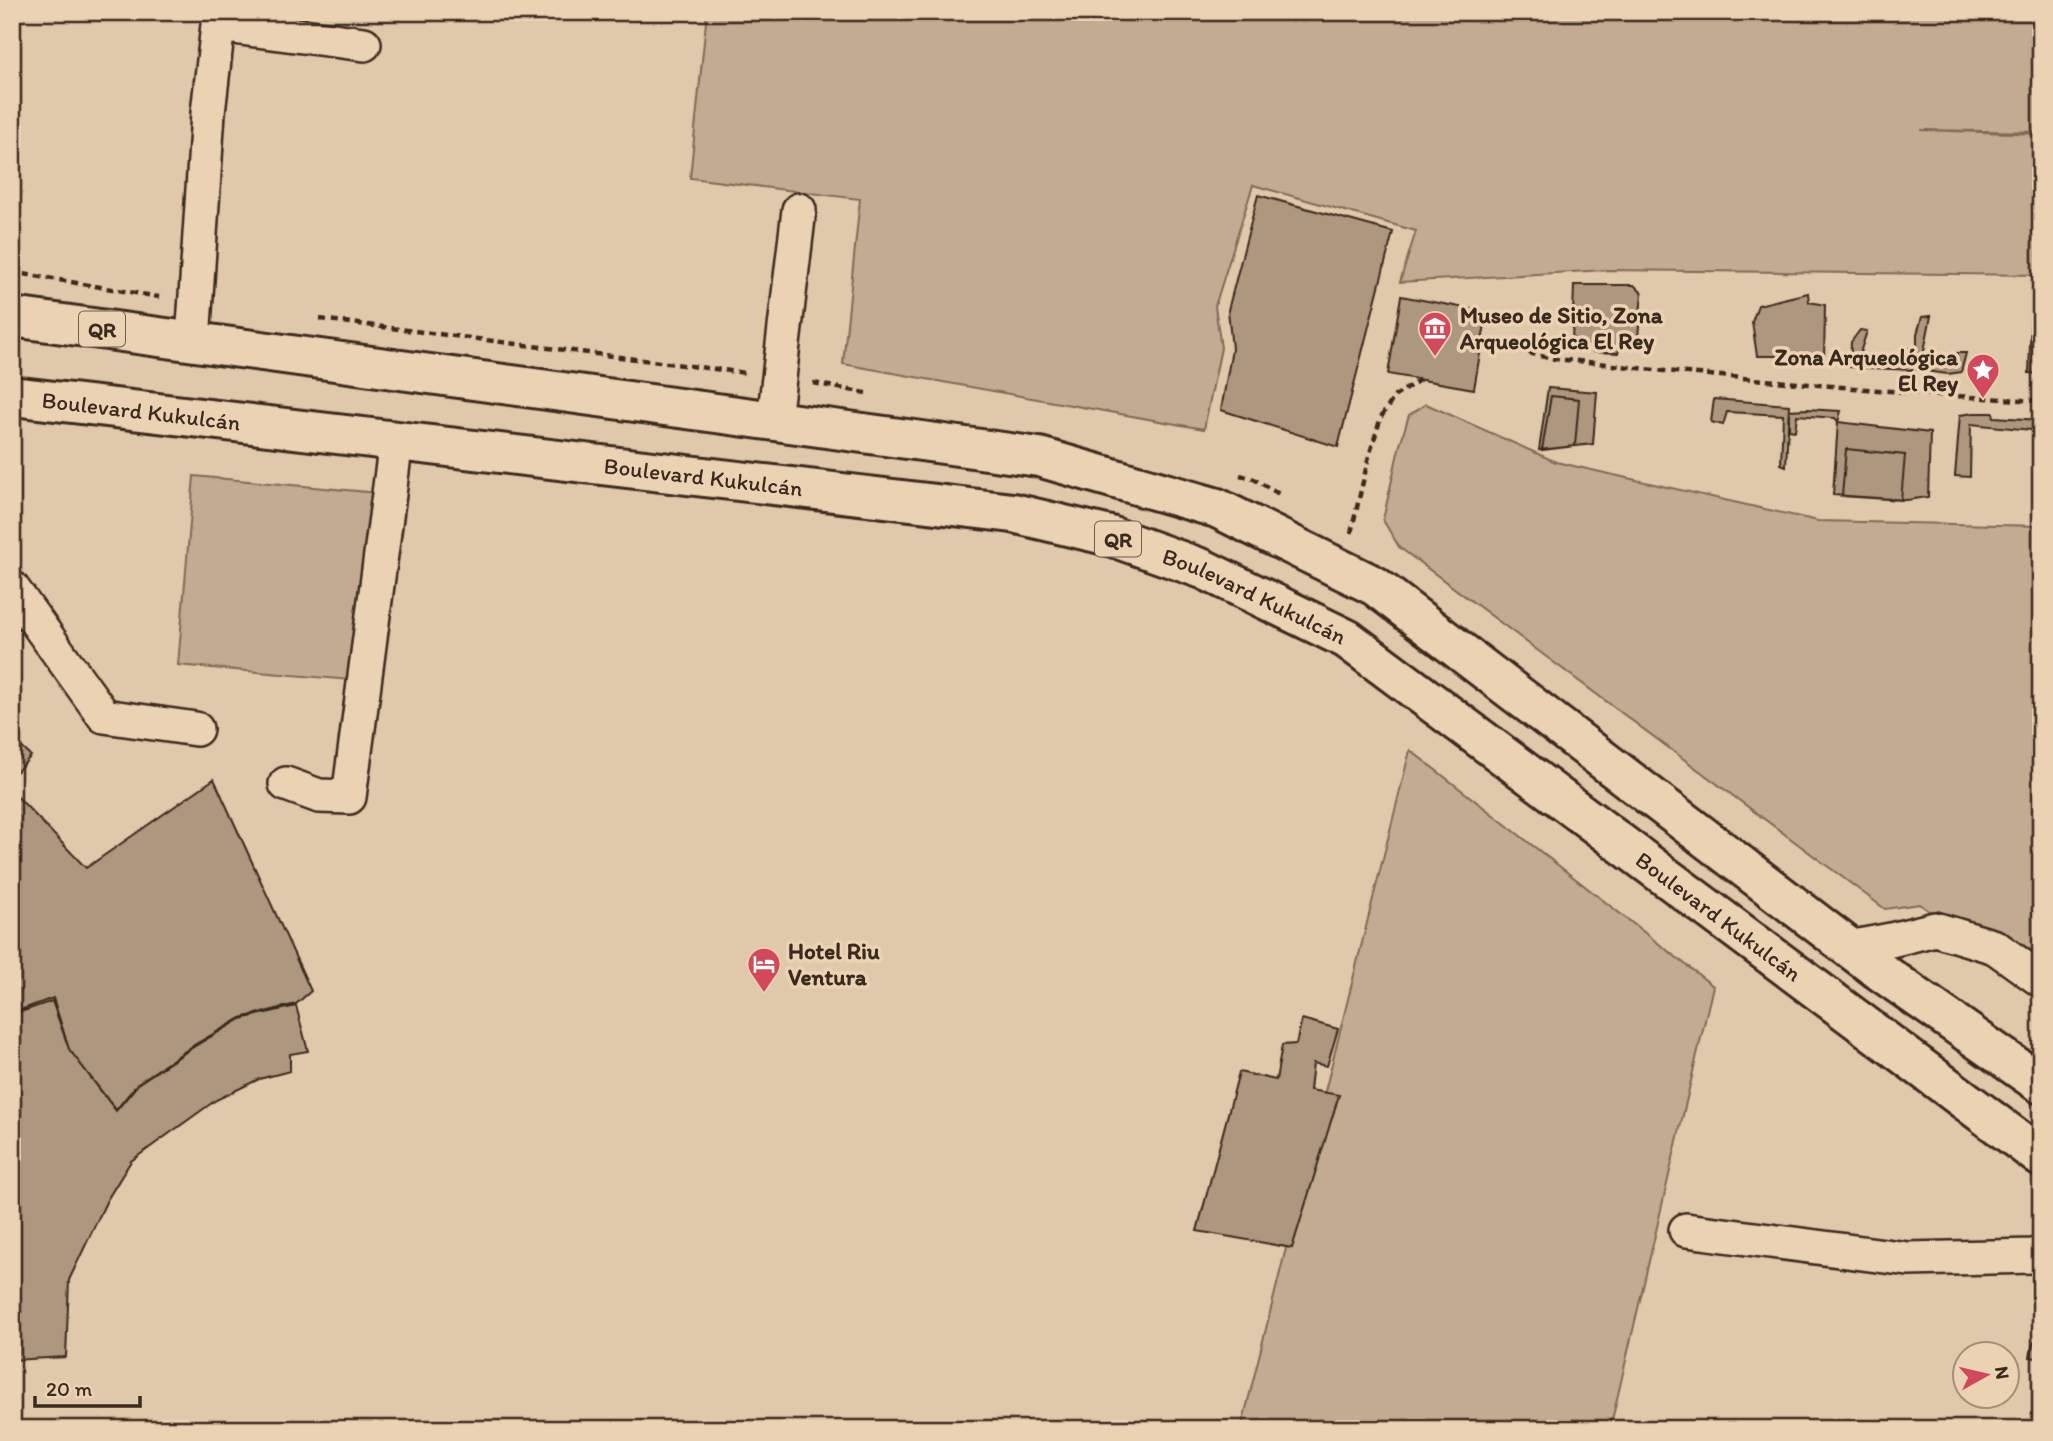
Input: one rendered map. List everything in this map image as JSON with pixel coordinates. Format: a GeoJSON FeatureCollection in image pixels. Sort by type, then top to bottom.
{"type":"FeatureCollection","features":[{"type":"Feature","properties":{"kind":"main road","name":"QR"},"geometry":{"type":"LineString","coordinates":[[12,317],[1039,457],[1217,508],[1375,586],[1849,948],[2041,1084]]}},
{"type":"Feature","properties":{"kind":"main road","name":"Boulevard Kukulcán"},"geometry":{"type":"LineString","coordinates":[[12,396],[1013,513],[1110,536],[1203,569],[1347,639],[2041,1157]]}},
{"type":"Feature","properties":{"kind":"lane"},"geometry":{"type":"LineString","coordinates":[[193,341],[208,113],[218,25],[364,44]]}},
{"type":"Feature","properties":{"kind":"lane"},"geometry":{"type":"LineString","coordinates":[[774,421],[799,210]]}},
{"type":"Feature","properties":{"kind":"lane"},"geometry":{"type":"LineString","coordinates":[[286,784],[319,796],[349,797],[396,441]]}},
{"type":"Feature","properties":{"kind":"lane"},"geometry":{"type":"LineString","coordinates":[[14,594],[104,716],[196,729]]}},
{"type":"Feature","properties":{"kind":"lane"},"geometry":{"type":"LineString","coordinates":[[1849,948],[1935,929],[1995,947],[2041,979]]}},
{"type":"Feature","properties":{"kind":"lane"},"geometry":{"type":"LineString","coordinates":[[1686,1230],[1908,1259],[2032,1256],[2041,1253]]}},
{"type":"Feature","properties":{"kind":"path"},"geometry":{"type":"LineString","coordinates":[[1482,342],[1563,360],[2041,401]]}},
{"type":"Feature","properties":{"kind":"path"},"geometry":{"type":"LineString","coordinates":[[1350,537],[1368,456],[1381,417],[1395,396],[1421,379]]}},
{"type":"Feature","properties":{"kind":"shaded area"},"geometry":{"type":"Polygon","coordinates":[[[707,12],[2041,12],[2041,132],[1921,130],[2041,134],[2041,275],[1605,270],[1400,282],[1416,231],[1253,185],[1215,306],[1221,348],[1204,429],[843,364],[860,199],[690,178],[707,12]]]}},
{"type":"Feature","properties":{"kind":"shaded area"},"geometry":{"type":"Polygon","coordinates":[[[1426,404],[1556,462],[1818,521],[2041,526],[2041,997],[1920,904],[1885,909],[1399,547],[1383,520],[1409,415],[1426,404]]]}},
{"type":"Feature","properties":{"kind":"shaded area"},"geometry":{"type":"Polygon","coordinates":[[[194,476],[378,493],[362,681],[178,665],[194,476]]]}},
{"type":"Feature","properties":{"kind":"shaded area"},"geometry":{"type":"Polygon","coordinates":[[[1410,750],[1713,986],[1610,1429],[1241,1429],[1410,750]]]}},
{"type":"Feature","properties":{"kind":"building"},"geometry":{"type":"Polygon","coordinates":[[[1258,195],[1393,232],[1338,447],[1221,410],[1232,349],[1228,310],[1258,195]]]}},
{"type":"Feature","properties":{"kind":"building"},"geometry":{"type":"Polygon","coordinates":[[[1574,285],[1634,285],[1642,293],[1637,348],[1620,348],[1618,353],[1593,352],[1591,345],[1572,343],[1574,285]]]}},
{"type":"Feature","properties":{"kind":"building"},"geometry":{"type":"Polygon","coordinates":[[[1808,293],[1809,302],[1825,305],[1824,362],[1779,362],[1779,356],[1757,356],[1752,322],[1758,305],[1808,293]]]}},
{"type":"Feature","properties":{"kind":"building","name":"Museo de Sitio, Zona Arqueológica El Rey"},"geometry":{"type":"Polygon","coordinates":[[[1401,296],[1487,312],[1474,389],[1388,374],[1401,296]]]}},
{"type":"Feature","properties":{"kind":"building"},"geometry":{"type":"Polygon","coordinates":[[[1931,316],[1924,363],[1942,367],[1954,366],[1957,353],[1966,353],[1961,372],[1948,374],[1917,370],[1917,334],[1922,317],[1931,316]]]}},
{"type":"Feature","properties":{"kind":"building"},"geometry":{"type":"Polygon","coordinates":[[[2031,316],[2041,316],[2041,374],[2029,373],[2031,316]]]}},
{"type":"Feature","properties":{"kind":"building"},"geometry":{"type":"Polygon","coordinates":[[[1860,330],[1867,331],[1859,356],[1903,357],[1905,348],[1914,349],[1912,370],[1850,367],[1851,342],[1860,330]]]}},
{"type":"Feature","properties":{"kind":"building"},"geometry":{"type":"Polygon","coordinates":[[[1548,388],[1597,392],[1593,444],[1539,450],[1548,388]]]}},
{"type":"Feature","properties":{"kind":"building"},"geometry":{"type":"Polygon","coordinates":[[[1551,396],[1579,399],[1575,446],[1542,450],[1551,396]]]}},
{"type":"Feature","properties":{"kind":"building"},"geometry":{"type":"Polygon","coordinates":[[[1714,399],[1789,405],[1786,466],[1781,464],[1783,415],[1727,412],[1723,425],[1711,422],[1714,399]]]}},
{"type":"Feature","properties":{"kind":"building"},"geometry":{"type":"Polygon","coordinates":[[[1789,410],[1841,411],[1838,422],[1835,418],[1797,415],[1795,431],[1789,430],[1789,410]]]}},
{"type":"Feature","properties":{"kind":"building"},"geometry":{"type":"Polygon","coordinates":[[[1974,413],[2041,420],[2041,431],[1971,424],[1970,477],[1955,476],[1960,415],[1974,413]]]}},
{"type":"Feature","properties":{"kind":"building"},"geometry":{"type":"Polygon","coordinates":[[[1838,422],[1930,433],[1928,497],[1907,500],[1833,495],[1838,422]]]}},
{"type":"Feature","properties":{"kind":"building"},"geometry":{"type":"Polygon","coordinates":[[[1846,449],[1905,455],[1901,500],[1842,496],[1846,449]]]}},
{"type":"Feature","properties":{"kind":"building"},"geometry":{"type":"Polygon","coordinates":[[[12,738],[31,756],[12,777],[12,738]]]}},
{"type":"Feature","properties":{"kind":"building"},"geometry":{"type":"Polygon","coordinates":[[[214,779],[311,991],[296,1004],[241,1018],[194,1045],[138,1083],[116,1110],[69,1049],[53,998],[12,1013],[12,791],[86,868],[214,779]]]}},
{"type":"Feature","properties":{"kind":"building"},"geometry":{"type":"Polygon","coordinates":[[[52,1001],[69,1049],[116,1111],[139,1083],[241,1019],[296,1006],[308,1051],[290,1054],[290,1071],[259,1079],[216,1100],[131,1161],[107,1200],[69,1280],[66,1357],[12,1360],[12,1015],[52,1001]]]}},
{"type":"Feature","properties":{"kind":"building"},"geometry":{"type":"Polygon","coordinates":[[[1302,1019],[1338,1029],[1327,1066],[1313,1063],[1310,1090],[1339,1095],[1292,1248],[1197,1231],[1239,1072],[1276,1080],[1282,1045],[1296,1044],[1302,1019]]]}},
{"type":"Feature","properties":{"kind":"building"},"geometry":{"type":"Polygon","coordinates":[[[2040,1333],[2041,1359],[2030,1357],[2033,1344],[2040,1333]]]}},
{"type":"Feature","properties":{"kind":"place","name":"Museo de Sitio, Zona Arqueológica El Rey"},"geometry":{"type":"Point","coordinates":[1435,358]}},
{"type":"Feature","properties":{"kind":"place","name":"Zona Arqueológica El Rey"},"geometry":{"type":"Point","coordinates":[1983,400]}},
{"type":"Feature","properties":{"kind":"place","name":"Hotel Riu Ventura"},"geometry":{"type":"Point","coordinates":[764,994]}}]}
